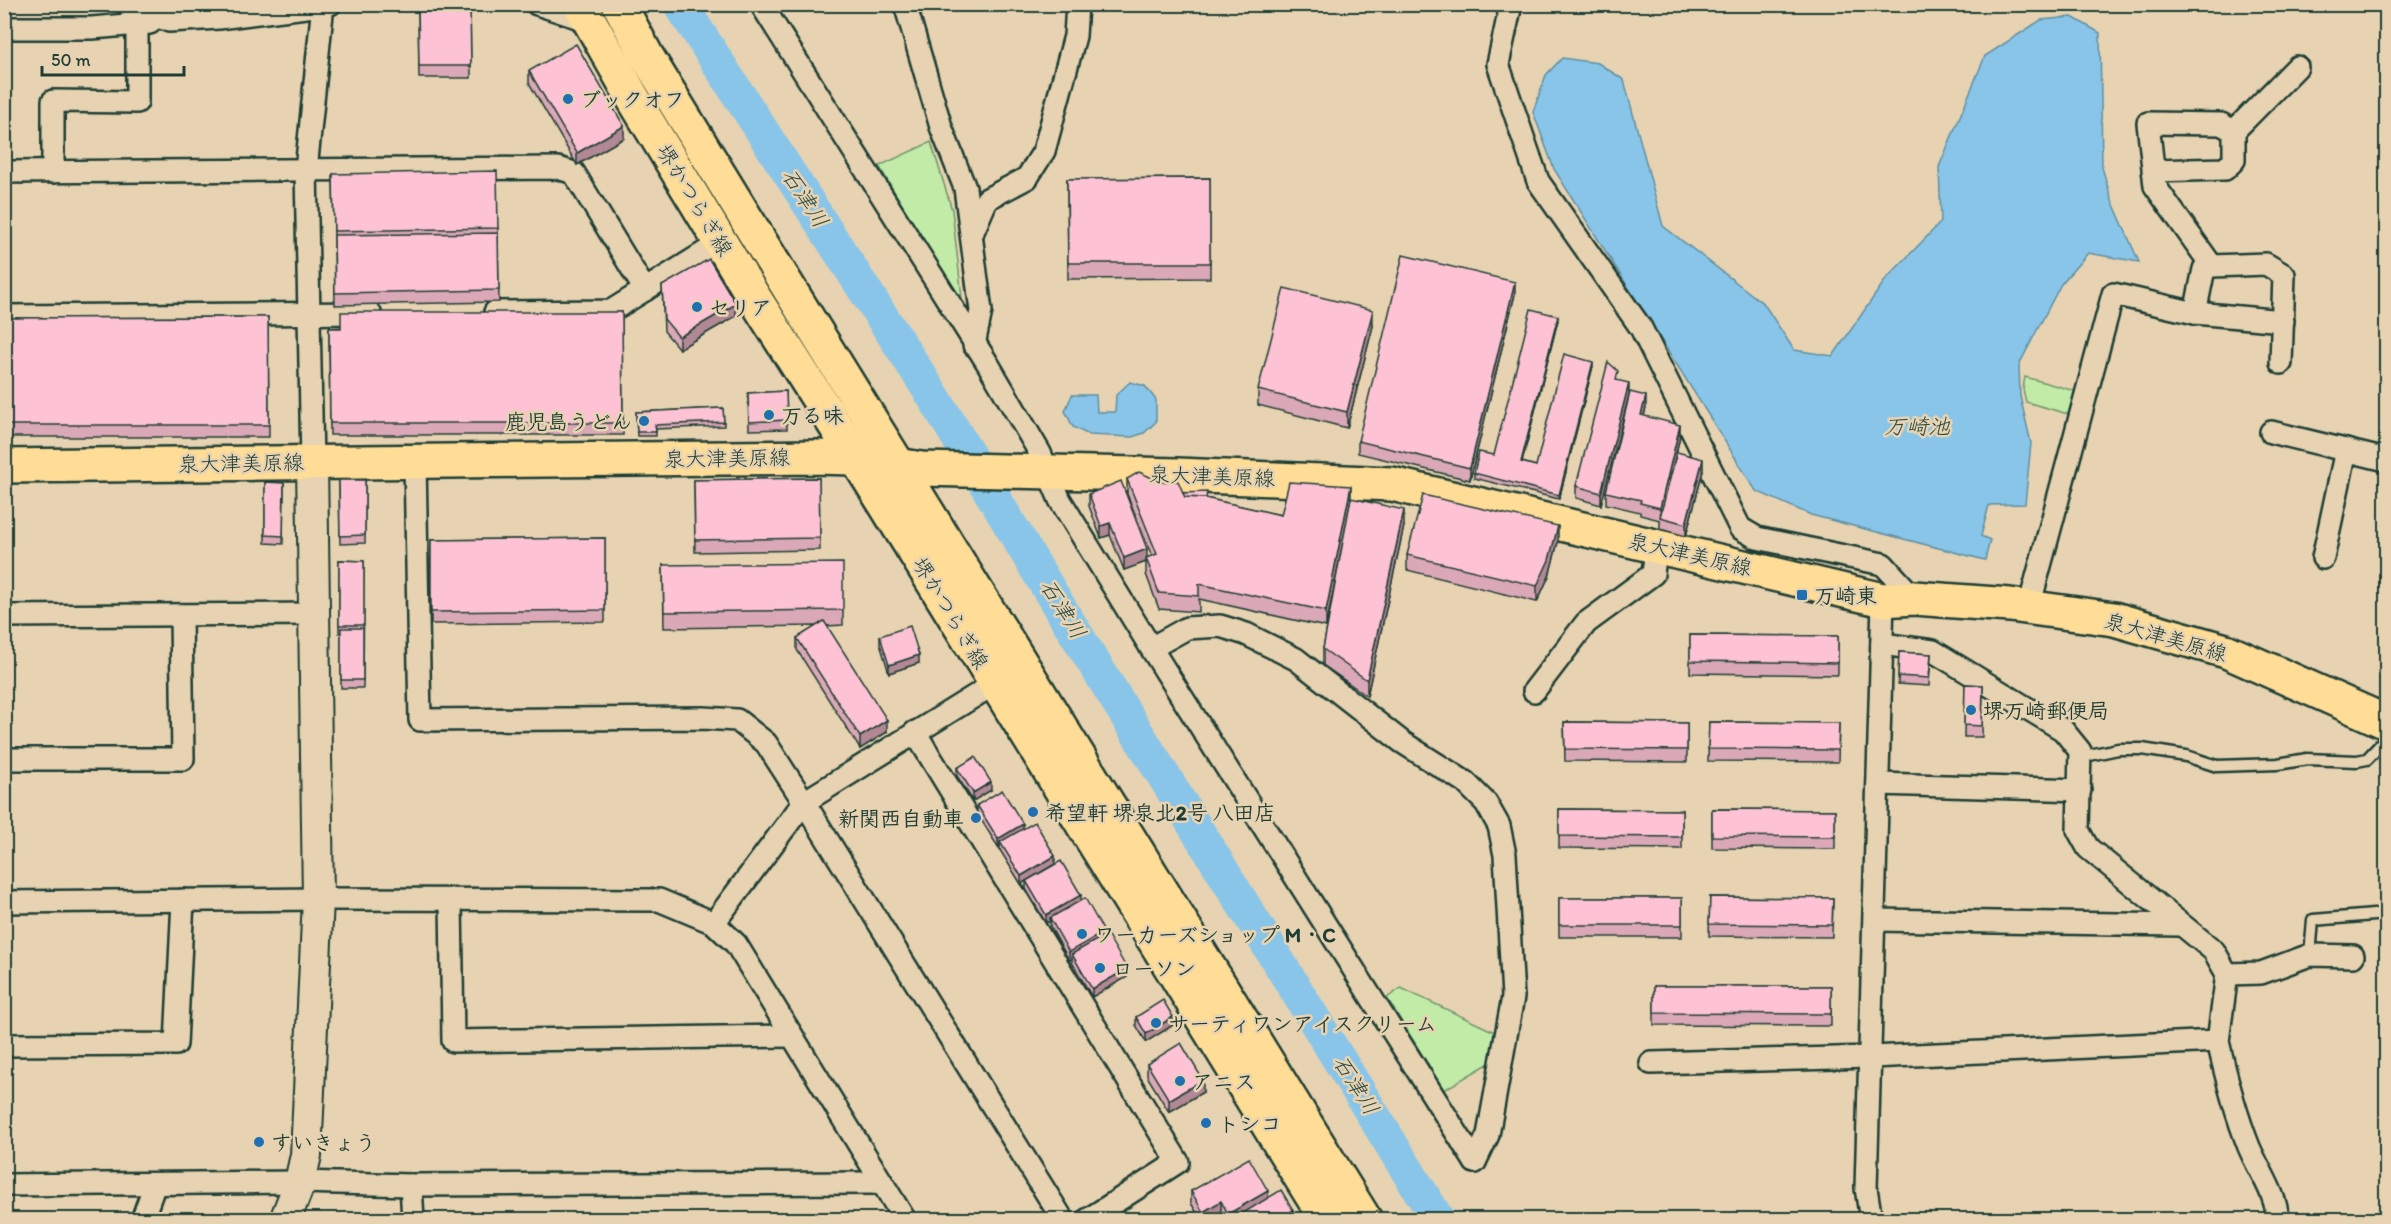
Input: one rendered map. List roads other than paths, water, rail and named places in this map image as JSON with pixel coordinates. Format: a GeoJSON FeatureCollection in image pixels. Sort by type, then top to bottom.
{"type":"FeatureCollection","features":[{"type":"Feature","properties":{"kind":"main road","name":"堺かつらぎ線"},"geometry":{"type":"LineString","coordinates":[[619,4],[646,55],[912,468],[1360,1218]]}},
{"type":"Feature","properties":{"kind":"main road","name":"堺かつらぎ線"},"geometry":{"type":"LineString","coordinates":[[584,12],[720,243],[853,458],[885,504],[994,684],[1327,1220]]}},
{"type":"Feature","properties":{"kind":"main road","name":"泉大津美原線"},"geometry":{"type":"LineString","coordinates":[[4,465],[853,458],[912,468],[1392,484],[1656,547],[1898,599],[2029,607],[2114,620],[2226,651],[2386,722]]}},
{"type":"Feature","properties":{"kind":"street"},"geometry":{"type":"LineString","coordinates":[[127,4],[169,21]]}},
{"type":"Feature","properties":{"kind":"street"},"geometry":{"type":"LineString","coordinates":[[537,4],[584,12]]}},
{"type":"Feature","properties":{"kind":"street"},"geometry":{"type":"LineString","coordinates":[[761,4],[988,364],[1038,471],[1060,500],[1151,648],[1176,688],[1475,1162],[1488,1135],[1513,997],[1505,855],[1499,826],[1486,803],[1465,782],[1402,742],[1296,658],[1246,634],[1220,626],[1188,628],[1151,648]]}},
{"type":"Feature","properties":{"kind":"street"},"geometry":{"type":"LineString","coordinates":[[904,4],[941,127],[965,188],[981,311],[974,345]]}},
{"type":"Feature","properties":{"kind":"street"},"geometry":{"type":"LineString","coordinates":[[971,236],[987,199],[1027,178],[1044,151],[1075,36],[1077,4]]}},
{"type":"Feature","properties":{"kind":"street"},"geometry":{"type":"LineString","coordinates":[[1511,4],[1498,64],[1538,181],[1641,328],[1740,528],[1757,538],[1883,564],[1898,599],[1882,644],[1866,1188],[1870,1220]]}},
{"type":"Feature","properties":{"kind":"street"},"geometry":{"type":"LineString","coordinates":[[4,28],[92,28],[325,5],[306,170],[318,899],[306,1155],[300,1182],[285,1220]]}},
{"type":"Feature","properties":{"kind":"street"},"geometry":{"type":"LineString","coordinates":[[53,172],[53,101],[137,102],[137,24]]}},
{"type":"Feature","properties":{"kind":"street"},"geometry":{"type":"LineString","coordinates":[[2153,171],[2225,169],[2234,160],[2234,131],[2297,67]]}},
{"type":"Feature","properties":{"kind":"street"},"geometry":{"type":"LineString","coordinates":[[2212,266],[2155,186],[2148,123],[2221,124],[2234,131]]}},
{"type":"Feature","properties":{"kind":"street"},"geometry":{"type":"LineString","coordinates":[[4,172],[558,168],[574,173],[645,290]]}},
{"type":"Feature","properties":{"kind":"street"},"geometry":{"type":"LineString","coordinates":[[472,312],[611,311],[720,243]]}},
{"type":"Feature","properties":{"kind":"street"},"geometry":{"type":"LineString","coordinates":[[2195,313],[2204,269],[2212,266],[2266,264],[2284,275],[2281,363]]}},
{"type":"Feature","properties":{"kind":"street"},"geometry":{"type":"LineString","coordinates":[[2029,607],[2113,294],[2195,313],[2283,321]]}},
{"type":"Feature","properties":{"kind":"street"},"geometry":{"type":"LineString","coordinates":[[4,316],[391,313]]}},
{"type":"Feature","properties":{"kind":"street"},"geometry":{"type":"LineString","coordinates":[[2271,432],[2386,460]]}},
{"type":"Feature","properties":{"kind":"street"},"geometry":{"type":"LineString","coordinates":[[2323,558],[2346,450]]}},
{"type":"Feature","properties":{"kind":"street"},"geometry":{"type":"LineString","coordinates":[[415,462],[420,720],[703,718],[737,720],[766,743],[1063,1220]]}},
{"type":"Feature","properties":{"kind":"street"},"geometry":{"type":"LineString","coordinates":[[1534,691],[1586,623],[1653,574],[1656,547]]}},
{"type":"Feature","properties":{"kind":"street"},"geometry":{"type":"LineString","coordinates":[[4,616],[315,614]]}},
{"type":"Feature","properties":{"kind":"street"},"geometry":{"type":"LineString","coordinates":[[4,759],[183,759],[181,615]]}},
{"type":"Feature","properties":{"kind":"street"},"geometry":{"type":"LineString","coordinates":[[1882,644],[1933,651],[2063,730],[2080,751],[2078,830],[2088,848],[2214,951],[2228,974],[2218,1041],[2231,1099],[2250,1148],[2277,1205],[2278,1220]]}},
{"type":"Feature","properties":{"kind":"street"},"geometry":{"type":"LineString","coordinates":[[714,923],[804,802],[994,684]]}},
{"type":"Feature","properties":{"kind":"street"},"geometry":{"type":"LineString","coordinates":[[915,732],[1178,1162],[1087,1220]]}},
{"type":"Feature","properties":{"kind":"street"},"geometry":{"type":"LineString","coordinates":[[1878,784],[2080,790]]}},
{"type":"Feature","properties":{"kind":"street"},"geometry":{"type":"LineString","coordinates":[[4,902],[318,899],[659,900],[714,923],[736,944],[905,1220]]}},
{"type":"Feature","properties":{"kind":"street"},"geometry":{"type":"LineString","coordinates":[[451,899],[453,1041],[792,1036]]}},
{"type":"Feature","properties":{"kind":"street"},"geometry":{"type":"LineString","coordinates":[[4,1045],[176,1044],[183,900]]}},
{"type":"Feature","properties":{"kind":"street"},"geometry":{"type":"LineString","coordinates":[[1875,920],[2180,925]]}},
{"type":"Feature","properties":{"kind":"street"},"geometry":{"type":"LineString","coordinates":[[2228,974],[2260,973],[2310,955],[2353,956]]}},
{"type":"Feature","properties":{"kind":"street"},"geometry":{"type":"LineString","coordinates":[[1651,1064],[1871,1057],[2218,1041]]}},
{"type":"Feature","properties":{"kind":"street"},"geometry":{"type":"LineString","coordinates":[[4,1185],[300,1182],[411,1185],[881,1183]]}},
{"type":"Feature","properties":{"kind":"street"},"geometry":{"type":"LineString","coordinates":[[141,1220],[155,1184]]}},
{"type":"Feature","properties":{"kind":"street"},"geometry":{"type":"LineString","coordinates":[[411,1185],[412,1220]]}},
{"type":"Feature","properties":{"kind":"lane"},"geometry":{"type":"LineString","coordinates":[[2080,757],[2118,749],[2142,748],[2186,756],[2217,766],[2278,764],[2307,759],[2357,760],[2367,759],[2386,739]]}},
{"type":"Feature","properties":{"kind":"lane"},"geometry":{"type":"LineString","coordinates":[[2310,955],[2313,920],[2386,914]]}},
{"type":"Feature","properties":{"kind":"water","name":"万崎池"},"geometry":{"type":"Polygon","coordinates":[[[2072,17],[2100,33],[2102,167],[2111,198],[2139,262],[2088,253],[2061,284],[2019,365],[2020,396],[2031,443],[2025,504],[1989,505],[1981,536],[1990,540],[1985,560],[1811,515],[1756,491],[1554,169],[1533,112],[1546,75],[1562,58],[1598,63],[1624,80],[1663,226],[1764,304],[1794,350],[1833,356],[1886,279],[1941,222],[1939,167],[1985,56],[2041,20],[2072,17]]]}},
{"type":"Feature","properties":{"kind":"water"},"geometry":{"type":"Polygon","coordinates":[[[1130,382],[1145,386],[1156,400],[1156,422],[1144,433],[1132,437],[1089,435],[1073,427],[1065,411],[1072,395],[1096,395],[1097,412],[1115,412],[1116,395],[1130,382]]]}},
{"type":"Feature","properties":{"kind":"waterway","name":"石津川"},"geometry":{"type":"LineString","coordinates":[[680,4],[933,396],[1060,608],[1438,1220]]}},
{"type":"Feature","properties":{"kind":"place","name":"ブックオフ"},"geometry":{"type":"Point","coordinates":[568,99]}},
{"type":"Feature","properties":{"kind":"place","name":"セリア"},"geometry":{"type":"Point","coordinates":[697,307]}},
{"type":"Feature","properties":{"kind":"place","name":"万る味"},"geometry":{"type":"Point","coordinates":[769,415]}},
{"type":"Feature","properties":{"kind":"place","name":"鹿児島うどん"},"geometry":{"type":"Point","coordinates":[644,421]}},
{"type":"Feature","properties":{"kind":"place","name":"万崎東"},"geometry":{"type":"Point","coordinates":[1802,595]}},
{"type":"Feature","properties":{"kind":"place","name":"堺万崎郵便局"},"geometry":{"type":"Point","coordinates":[1971,710]}},
{"type":"Feature","properties":{"kind":"place","name":"希望軒 堺泉北2号 八田店"},"geometry":{"type":"Point","coordinates":[1033,812]}},
{"type":"Feature","properties":{"kind":"place","name":"新関西自動車"},"geometry":{"type":"Point","coordinates":[976,818]}},
{"type":"Feature","properties":{"kind":"place","name":"ワーカーズショップ M・C"},"geometry":{"type":"Point","coordinates":[1082,934]}},
{"type":"Feature","properties":{"kind":"place","name":"ローソン"},"geometry":{"type":"Point","coordinates":[1100,968]}},
{"type":"Feature","properties":{"kind":"place","name":"サーティワンアイスクリーム"},"geometry":{"type":"Point","coordinates":[1156,1023]}},
{"type":"Feature","properties":{"kind":"place","name":"アニス"},"geometry":{"type":"Point","coordinates":[1180,1081]}},
{"type":"Feature","properties":{"kind":"place","name":"トシコ"},"geometry":{"type":"Point","coordinates":[1206,1123]}},
{"type":"Feature","properties":{"kind":"place","name":"すいきょう"},"geometry":{"type":"Point","coordinates":[259,1142]}}]}
